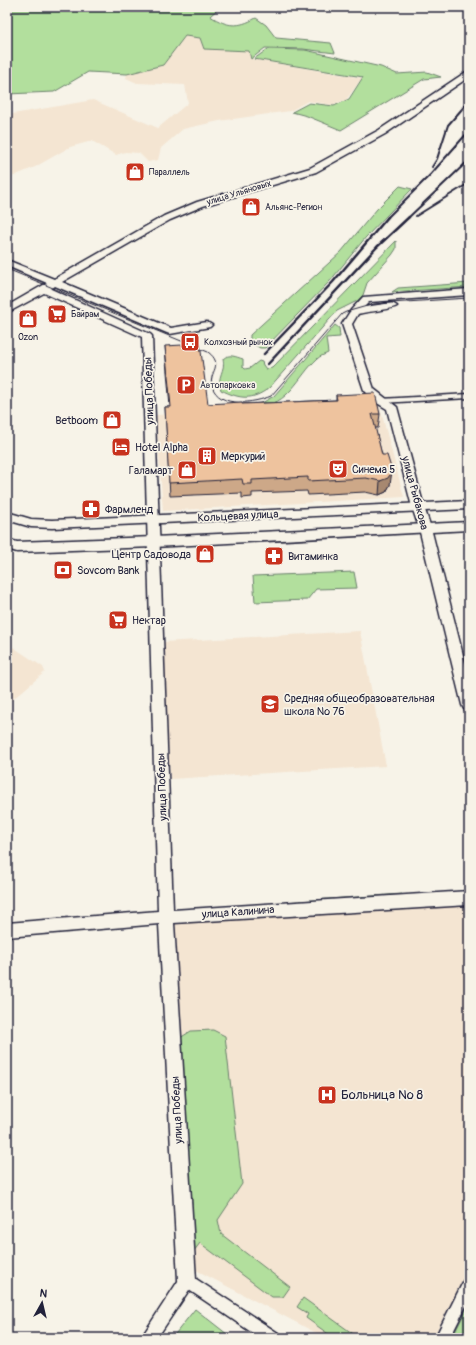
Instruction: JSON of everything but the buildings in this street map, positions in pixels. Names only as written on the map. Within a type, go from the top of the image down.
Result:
[{"type":"main road","name":"Кольцевая улица","points":[[7,516],[31,523],[52,524],[469,505]]},
{"type":"main road","name":"Кольцевая улица","points":[[7,544],[17,547],[154,542],[469,526]]},
{"type":"street","name":"улица Ульяновых","points":[[7,310],[167,218],[200,204],[313,170],[382,132],[469,74]]},
{"type":"street","points":[[7,263],[170,332],[207,324]]},
{"type":"street","name":"улица Победы","points":[[44,289],[147,336],[166,917],[187,1280]]},
{"type":"street","name":"улица Рыбакова","points":[[469,292],[366,299],[354,312],[347,324],[369,390],[381,401],[392,407],[418,507],[425,528],[469,705]]},
{"type":"street","points":[[354,312],[375,307],[469,301]]},
{"type":"street","points":[[381,401],[469,396]]},
{"type":"street","name":"улица Калинина","points":[[7,930],[166,917],[469,898]]},
{"type":"street","points":[[148,1338],[187,1280],[273,1338]]},
{"type":"street","points":[[442,1338],[469,1285]]},
{"type":"shaded area","points":[[185,36],[200,38],[204,49],[249,51],[252,59],[362,78],[346,100],[331,105],[308,101],[290,111],[219,121],[183,129],[161,148],[158,160],[148,162],[139,153],[125,152],[116,155],[92,141],[70,147],[35,167],[7,179],[7,115],[93,100],[158,128],[188,103],[185,85],[137,83],[126,78],[127,74],[163,65]]},
{"type":"shaded area","points":[[379,404],[404,497],[163,511],[156,415]]},
{"type":"shaded area","name":"Средняя общеобразовательная школа № 76","points":[[360,631],[386,766],[170,779],[163,642]]},
{"type":"shaded area","points":[[7,643],[43,667],[45,672],[7,704]]},
{"type":"shaded area","name":"Больница № 8","points":[[469,905],[469,1267],[433,1338],[326,1338],[196,1270],[175,922]]},
{"type":"green space","points":[[7,7],[220,7],[210,16],[222,22],[233,25],[238,25],[256,18],[266,25],[276,38],[331,43],[335,53],[303,49],[265,48],[251,59],[249,51],[204,49],[200,38],[185,36],[163,65],[127,74],[88,72],[54,92],[7,94]]},
{"type":"green space","points":[[268,49],[305,50],[381,67],[397,74],[427,72],[441,77],[424,79],[341,130],[307,116],[292,112],[309,103],[334,106],[349,99],[363,77],[254,59]]},
{"type":"green space","points":[[400,186],[412,189],[366,237],[330,281],[265,348],[260,348],[250,342],[250,335],[341,252],[377,209]]},
{"type":"green space","points":[[396,241],[396,249],[367,283],[363,295],[357,301],[337,311],[269,388],[251,397],[240,397],[221,390],[220,377],[224,363],[223,359],[225,357],[230,356],[243,359],[243,367],[245,369],[250,368],[259,361],[262,362],[266,369],[272,368]]},
{"type":"green space","points":[[469,283],[469,287],[392,292],[398,288]]},
{"type":"green space","points":[[335,325],[339,328],[340,337],[326,338],[328,353],[321,356],[311,365],[285,396],[269,404],[260,404],[274,396]]},
{"type":"green space","points":[[354,572],[357,588],[316,589],[307,600],[255,602],[253,576]]},
{"type":"green space","points":[[402,894],[403,899],[285,907],[284,902]]},
{"type":"green space","points":[[213,1030],[225,1036],[242,1184],[218,1220],[221,1234],[290,1287],[283,1297],[272,1297],[200,1243],[191,1255],[180,1038],[191,1031]]},
{"type":"green space","points":[[303,1298],[359,1338],[334,1338],[306,1318],[308,1314],[297,1307]]},
{"type":"green space","points":[[469,1304],[469,1338],[452,1338]]},
{"type":"green space","points":[[195,1309],[232,1338],[172,1338]]},
{"type":"tram line","points":[[7,269],[208,352],[213,357],[216,365],[211,381],[216,393],[222,398],[238,402],[256,401],[271,396],[342,314],[346,312],[374,304],[469,298]]},
{"type":"railway","points":[[432,167],[437,159],[448,125],[469,101]]},
{"type":"railway","points":[[388,217],[431,174],[469,131]]},
{"type":"railway","points":[[408,218],[469,160]]},
{"type":"railway","points":[[416,216],[469,183]]},
{"type":"railway","points":[[264,354],[333,282],[388,217]]},
{"type":"railway","points":[[268,364],[377,247],[409,217]]},
{"type":"place","name":"Параллель","points":[[135,172]]},
{"type":"place","name":"Альянс-Регион","points":[[251,207]]},
{"type":"place","name":"Байрам","points":[[57,314]]},
{"type":"place","name":"Ozon","points":[[28,319]]},
{"type":"place","name":"Колхозный рынок","points":[[190,342]]},
{"type":"place","name":"Автопарковка","points":[[186,385]]},
{"type":"place","name":"Betboom","points":[[112,420]]},
{"type":"place","name":"Hotel Alpha","points":[[121,447]]},
{"type":"place","name":"Меркурий","points":[[207,456]]},
{"type":"place","name":"Синема 5","points":[[338,469]]},
{"type":"place","name":"Галамарт","points":[[187,470]]},
{"type":"place","name":"Фармленд","points":[[91,509]]},
{"type":"place","name":"Центр Садовода","points":[[205,554]]},
{"type":"place","name":"Витаминка","points":[[274,556]]},
{"type":"place","name":"Sovcom Bank","points":[[63,570]]},
{"type":"place","name":"Нектар","points":[[118,620]]},
{"type":"place","name":"Средняя общеобразовательная школа № 76","points":[[270,704]]},
{"type":"place","name":"Больница № 8","points":[[327,1095]]}]
